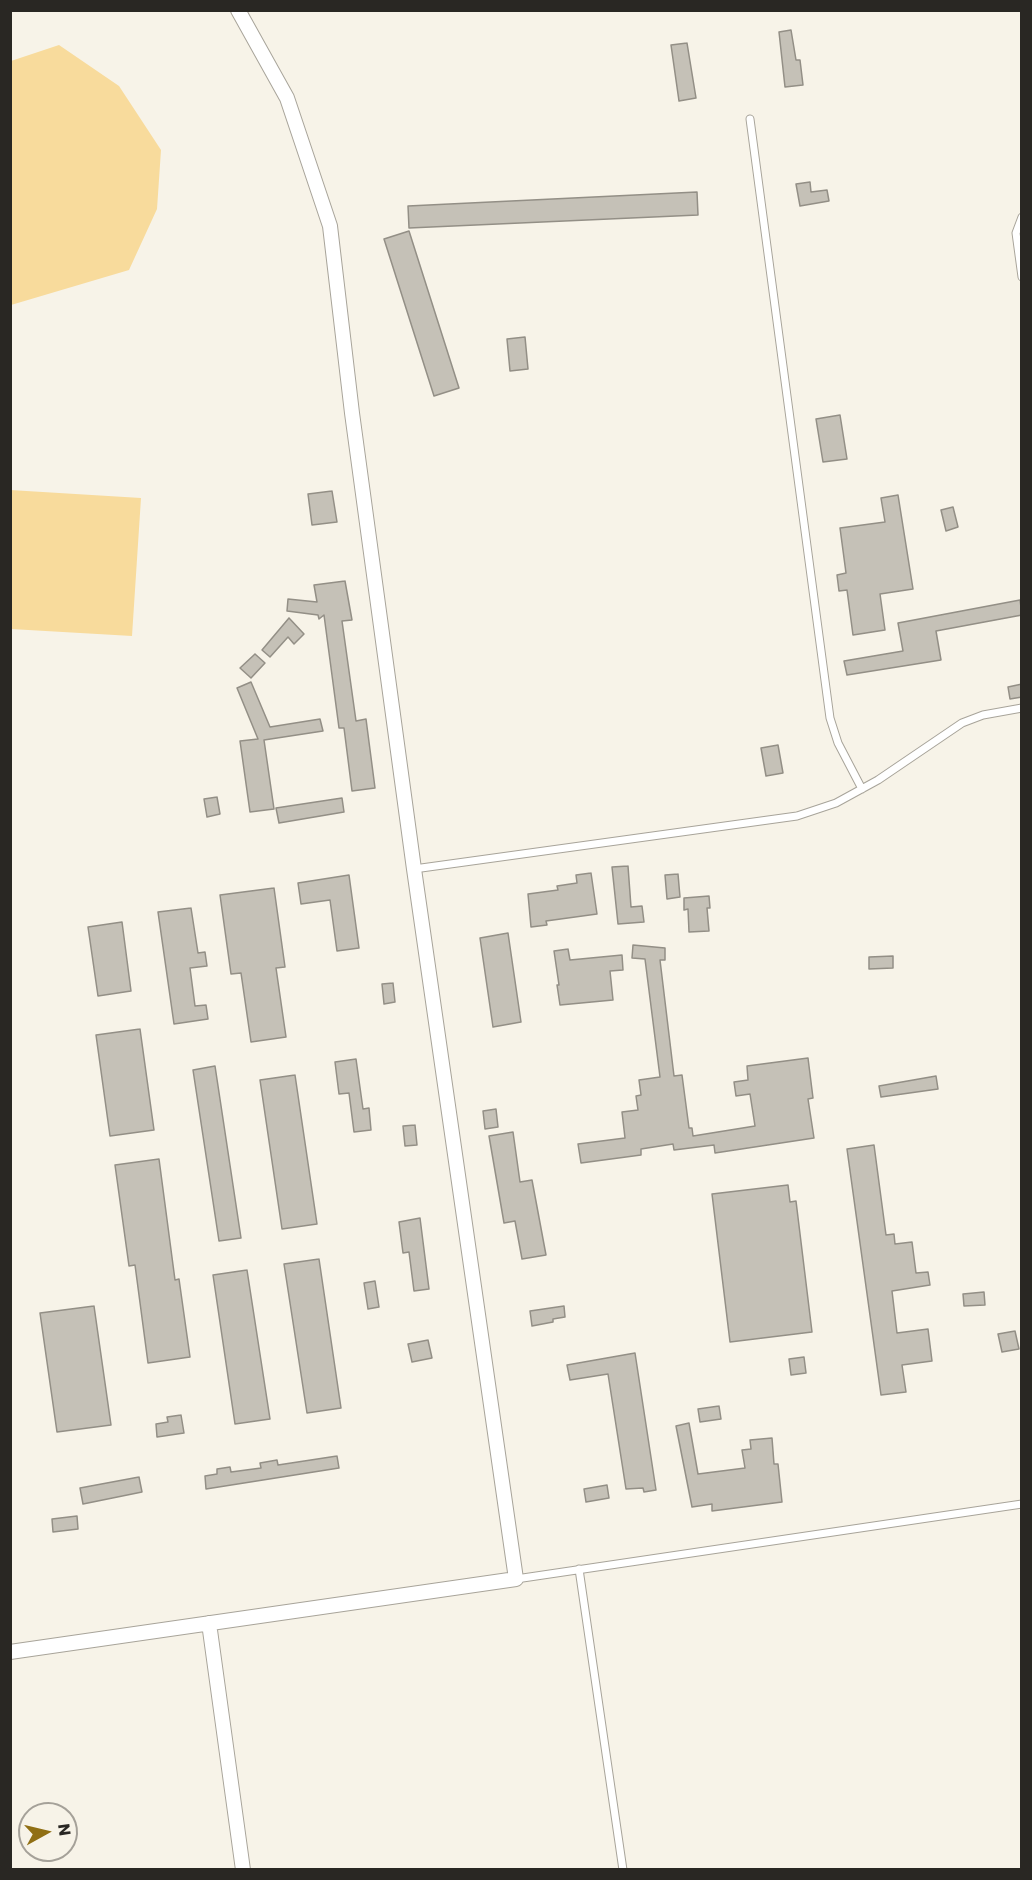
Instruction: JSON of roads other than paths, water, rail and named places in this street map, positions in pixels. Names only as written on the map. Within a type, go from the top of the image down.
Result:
[{"type":"street","points":[[10,1652],[516,1579],[414,869],[354,425],[330,225],[287,98],[238,10]]},
{"type":"street","points":[[209,1623],[243,1869]]},
{"type":"lane","points":[[750,119],[830,718],[838,743],[862,789]]},
{"type":"lane","points":[[1022,217],[1016,233],[1022,277]]},
{"type":"lane","points":[[414,869],[797,816],[836,803],[878,780],[962,723],[983,715],[1022,708]]},
{"type":"lane","points":[[516,1579],[1022,1504]]},
{"type":"lane","points":[[579,1569],[623,1869]]}]
